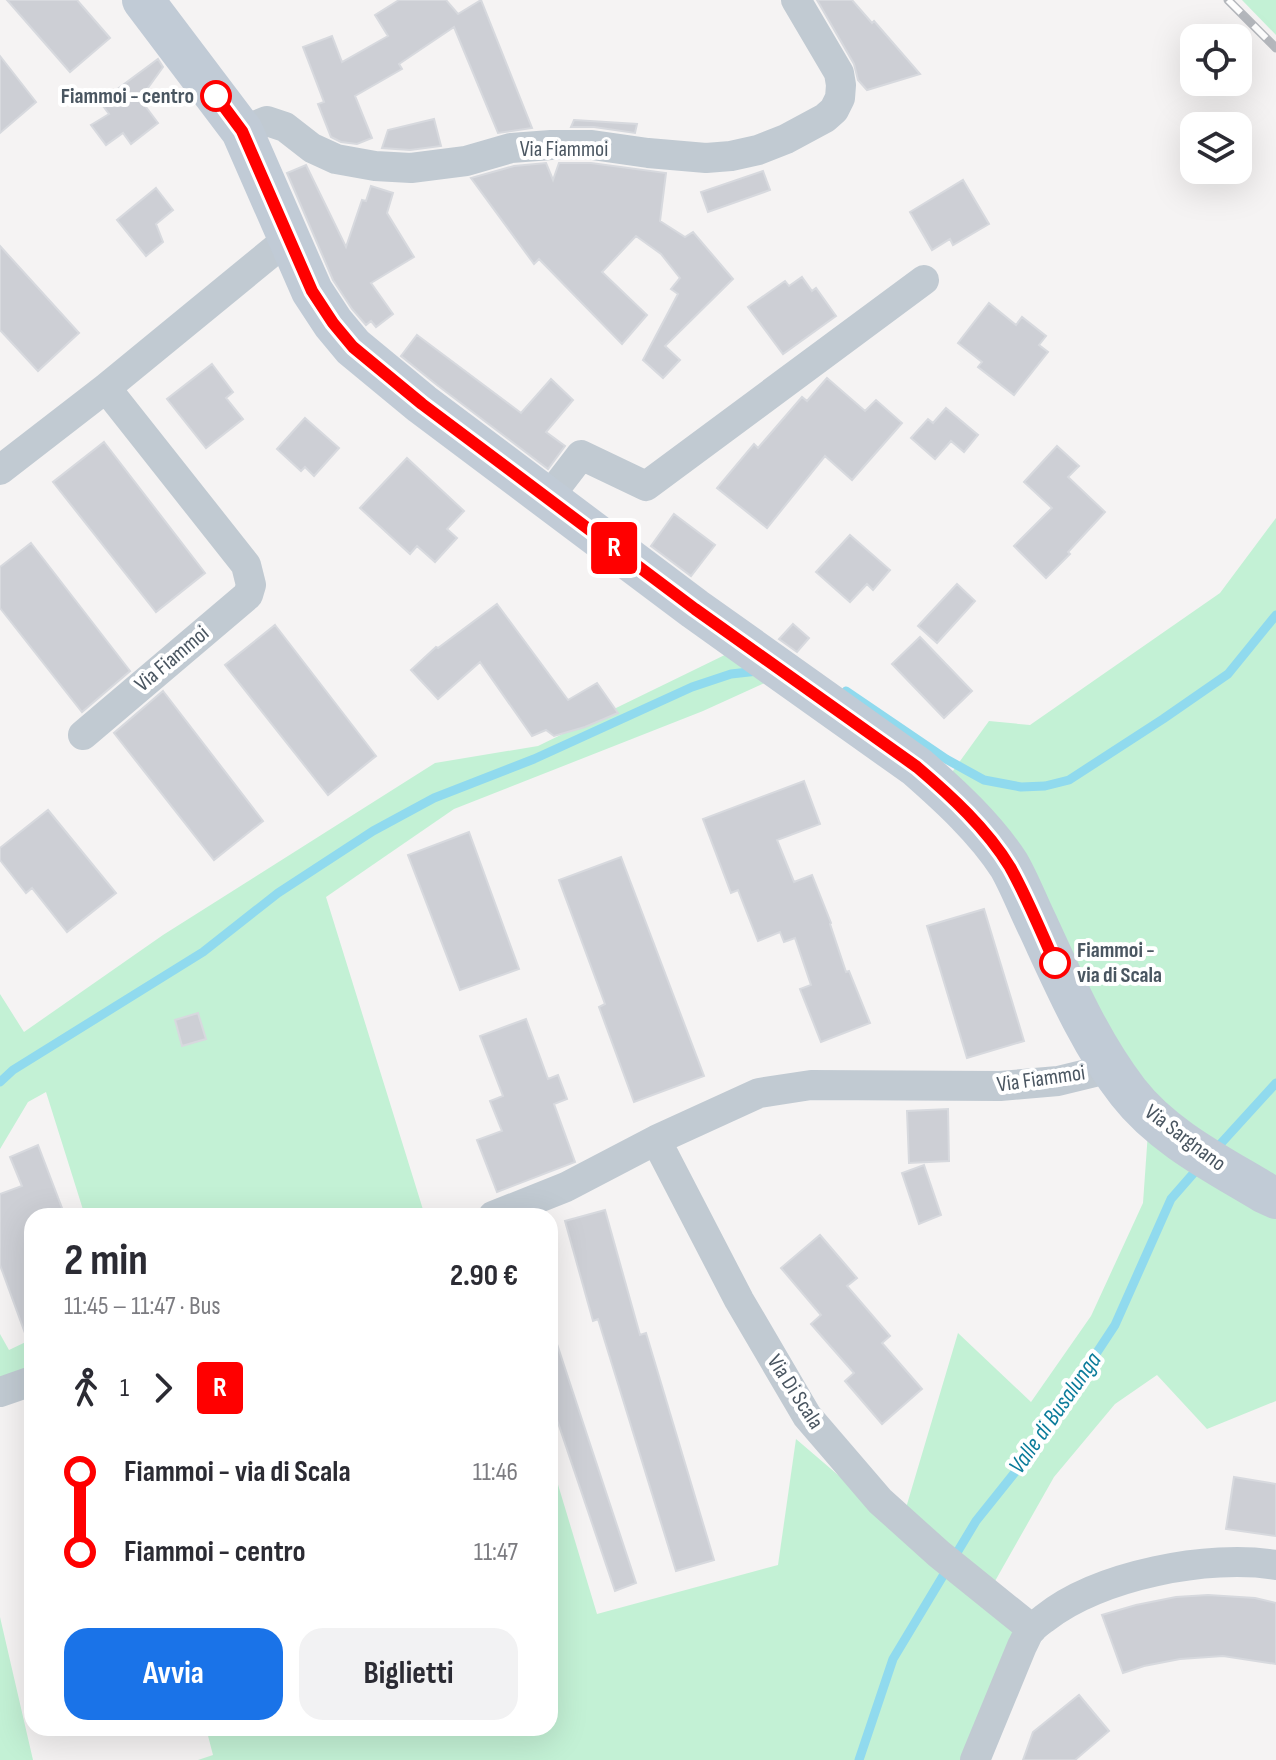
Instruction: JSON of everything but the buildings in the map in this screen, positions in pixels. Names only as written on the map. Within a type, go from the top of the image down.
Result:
[{"type":"street","points":[[143,0],[242,131]]},
{"type":"street","name":"Via Fiammoi","points":[[513,1208],[566,1187],[656,1140],[759,1093],[811,1085],[1029,1084],[1095,1072],[1107,1062],[1062,977],[1010,867],[991,841],[942,789],[917,767],[695,609],[422,404],[353,347],[312,291],[242,131],[267,121],[285,127],[312,148],[336,159],[411,168],[466,161],[511,148],[551,145],[592,145],[706,158],[758,150],[825,118],[840,98],[839,73],[796,0]]},
{"type":"street","points":[[0,470],[106,388],[289,238]]},
{"type":"street","points":[[548,498],[581,455],[646,486],[924,280]]},
{"type":"street","name":"Via Fiammoi","points":[[83,735],[248,595],[251,585],[246,565],[106,388]]},
{"type":"street","name":"Via Sargnano","points":[[1107,1062],[1147,1112],[1208,1158],[1276,1198]]},
{"type":"street","name":"Via Di Scala","points":[[656,1140],[739,1300],[807,1416],[880,1501],[939,1554],[1032,1629]]},
{"type":"street","points":[[0,1392],[24,1384]]},
{"type":"street","points":[[975,1760],[1022,1646],[1032,1629],[1059,1607],[1100,1588],[1148,1573],[1237,1562],[1276,1565]]},
{"type":"green space","points":[[1242,0],[1276,0],[1276,35]]},
{"type":"green space","points":[[1276,518],[1276,1401],[1207,1429],[1157,1375],[1115,1404],[1054,1477],[986,1597],[1020,1629],[967,1760],[198,1760],[213,1755],[208,1736],[558,1736],[558,1485],[597,1614],[778,1565],[796,1439],[900,1528],[958,1333],[1031,1402],[1091,1316],[1143,1203],[1148,1132],[950,775],[989,721],[1030,725],[1220,593]]},
{"type":"green space","points":[[735,650],[780,676],[703,711],[454,809],[326,897],[423,1208],[82,1208],[46,1092],[28,1102],[0,1149],[0,994],[24,1032],[163,935],[435,763],[538,746]]},
{"type":"green space","points":[[0,1334],[9,1350],[24,1343],[24,1389],[0,1404]]},
{"type":"green space","points":[[0,1617],[24,1721],[24,1736],[27,1736],[33,1760],[0,1760]]},
{"type":"waterway","points":[[846,691],[946,759],[984,780],[1021,787],[1045,786],[1069,780],[1228,674],[1276,615]]},
{"type":"waterway","points":[[0,1082],[13,1070],[203,952],[278,893],[373,831],[434,798],[534,759],[692,687],[731,674],[758,671]]},
{"type":"waterway","name":"Valle di Busalunga","points":[[1214,1151],[1276,1083]]},
{"type":"waterway","name":"Valle di Busalunga","points":[[859,1760],[893,1659],[976,1521],[1032,1451],[1115,1325],[1171,1199],[1199,1167]]},
{"type":"railway","points":[[1228,0],[1276,48]]},
{"type":"bus line","name":"R","points":[[216,96],[242,131],[312,291],[353,347],[422,404],[695,609],[930,778],[991,841],[1010,867],[1055,963]]},
{"type":"place","name":"Fiammoi - centro","points":[[216,96]]},
{"type":"place","name":"Fiammoi - via di Scala","points":[[1055,963]]}]
